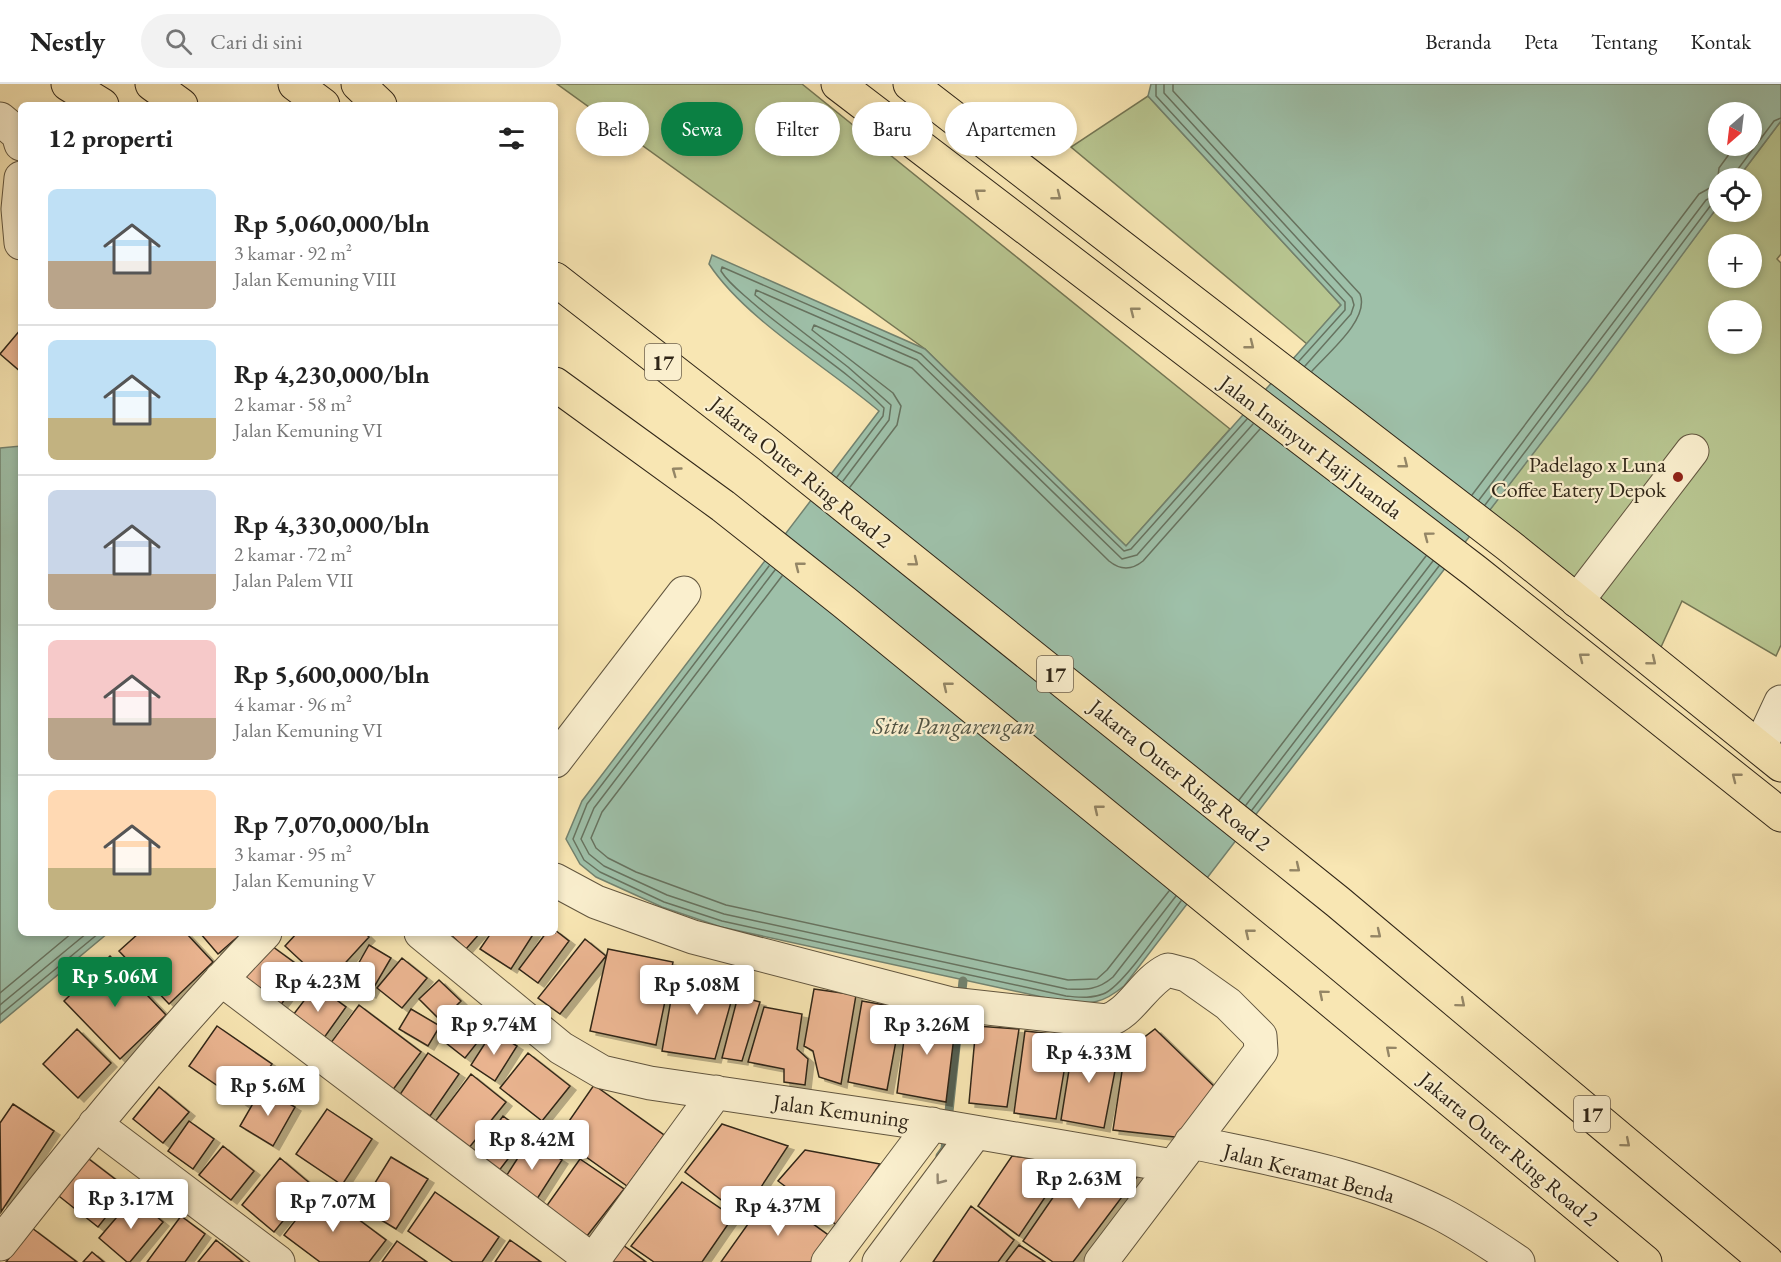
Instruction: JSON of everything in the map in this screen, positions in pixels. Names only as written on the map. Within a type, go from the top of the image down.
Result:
[{"type":"highway","points":[[68,84],[97,102]]},
{"type":"highway","points":[[152,84],[177,102]]},
{"type":"highway","points":[[295,84],[319,102]]},
{"type":"highway","points":[[358,84],[377,102]]},
{"type":"highway","name":"Jalan Insinyur Haji Juanda","points":[[838,84],[1475,572],[1781,815]]},
{"type":"highway","name":"Jalan Insinyur Haji Juanda","points":[[910,84],[1508,545],[1771,756]]},
{"type":"highway","points":[[558,273],[601,314]]},
{"type":"highway","name":"Jakarta Outer Ring Road 2","points":[[558,281],[771,447],[1338,902],[1767,1262]]},
{"type":"highway","name":"Jakarta Outer Ring Road 2","points":[[558,386],[723,506],[1294,970],[1645,1262]]},
{"type":"street","points":[[0,118],[18,134]]},
{"type":"street","points":[[0,186],[18,184]]},
{"type":"street","points":[[1577,601],[1692,451]]},
{"type":"street","points":[[558,752],[684,593]]},
{"type":"street","points":[[1771,756],[1781,702]]},
{"type":"street","points":[[558,882],[596,902],[693,937],[966,1006],[1101,1021],[1116,1017],[1152,979],[1168,970],[1196,980],[1227,1004],[1260,1036],[1262,1044],[1259,1056],[1101,1262]]},
{"type":"street","points":[[0,1244],[95,1124],[221,979],[263,936]]},
{"type":"street","name":"Jalan Kemuning","points":[[425,936],[561,1048],[585,1064],[622,1078],[952,1129],[1182,1154]]},
{"type":"street","points":[[221,979],[592,1261],[716,1092]]},
{"type":"street","points":[[95,1124],[278,1262]]},
{"type":"street","points":[[828,1262],[952,1129]]},
{"type":"street","points":[[879,1262],[952,1129]]},
{"type":"street","name":"Jalan Keramat Benda","points":[[1182,1154],[1301,1167],[1395,1194],[1439,1213],[1518,1262]]},
{"type":"shaded area","points":[[557,84],[802,84],[824,102],[755,102],[755,156],[840,156],[840,115],[852,124],[852,156],[891,156],[1230,429],[1126,546],[925,349],[649,150],[649,102],[582,102]]},
{"type":"shaded area","points":[[1148,96],[1341,305],[1307,344],[1077,152],[1077,143]]},
{"type":"shaded area","points":[[1781,121],[1781,254],[1777,259],[1781,263],[1781,645],[1776,656],[1682,601],[1656,658],[1488,512],[1708,220],[1708,222],[1762,222],[1762,168],[1746,168],[1755,156],[1762,156],[1762,146]]},
{"type":"water","name":"Situ Pangarengan","points":[[1151,84],[1781,84],[1781,121],[1762,146],[1762,102],[1708,102],[1708,156],[1755,156],[1746,168],[1708,168],[1708,220],[1589,381],[1124,986],[1116,992],[1096,1002],[1065,1002],[721,927],[662,907],[596,877],[580,864],[566,839],[582,801],[879,411],[788,342],[743,304],[709,264],[712,255],[925,349],[1126,546],[1341,305],[1148,96]]},
{"type":"water","points":[[18,446],[18,936],[104,936],[0,1023],[0,448]]},
{"type":"building","points":[[18,333],[18,369],[0,354]]},
{"type":"building","points":[[558,932],[569,941],[538,983],[519,969],[544,936],[558,936]]},
{"type":"building","points":[[136,936],[189,936],[213,962],[169,1004],[119,951]]},
{"type":"building","points":[[203,936],[239,936],[218,954]]},
{"type":"building","points":[[294,936],[369,937],[326,984],[285,946]]},
{"type":"building","points":[[452,936],[477,936],[466,949]]},
{"type":"building","points":[[489,936],[532,936],[511,969],[480,949]]},
{"type":"building","points":[[585,939],[606,956],[560,1014],[538,998]]},
{"type":"building","points":[[269,944],[306,971],[274,1014],[237,986]]},
{"type":"building","points":[[369,945],[391,958],[370,994],[348,982]]},
{"type":"building","points":[[608,949],[673,962],[656,1045],[590,1031]]},
{"type":"building","points":[[110,956],[166,1015],[120,1059],[64,1001]]},
{"type":"building","points":[[402,958],[427,978],[402,1008],[377,988]]},
{"type":"building","points":[[676,971],[735,988],[715,1059],[662,1051]]},
{"type":"building","points":[[439,980],[461,1001],[441,1021],[419,999]]},
{"type":"building","points":[[316,985],[346,1007],[321,1042],[290,1019]]},
{"type":"building","points":[[814,989],[856,995],[841,1084],[819,1077],[813,1051],[804,1046]]},
{"type":"building","points":[[738,996],[760,1002],[742,1061],[722,1058]]},
{"type":"building","points":[[862,1001],[902,1008],[887,1090],[848,1082]]},
{"type":"building","points":[[359,1005],[421,1052],[392,1091],[330,1044]]},
{"type":"building","points":[[764,1007],[802,1014],[797,1049],[808,1059],[805,1085],[784,1082],[784,1069],[748,1062]]},
{"type":"building","points":[[411,1009],[440,1026],[428,1046],[399,1029]]},
{"type":"building","points":[[908,1009],[956,1020],[946,1102],[897,1093]]},
{"type":"building","points":[[463,1010],[488,1029],[465,1058],[441,1039]]},
{"type":"building","points":[[217,1026],[272,1064],[244,1104],[189,1066]]},
{"type":"building","points":[[976,1026],[1019,1029],[1007,1107],[969,1103]]},
{"type":"building","points":[[77,1029],[111,1063],[78,1098],[43,1064]]},
{"type":"building","points":[[1155,1029],[1221,1093],[1175,1137],[1113,1130],[1125,1052]]},
{"type":"building","points":[[493,1031],[517,1046],[495,1081],[471,1065]]},
{"type":"building","points":[[1025,1031],[1070,1036],[1056,1119],[1014,1113]]},
{"type":"building","points":[[1074,1039],[1119,1050],[1104,1128],[1061,1120]]},
{"type":"building","points":[[428,1053],[459,1074],[430,1116],[399,1096]]},
{"type":"building","points":[[528,1053],[570,1086],[542,1121],[500,1088]]},
{"type":"building","points":[[471,1074],[506,1102],[468,1149],[434,1123]]},
{"type":"building","points":[[594,1085],[664,1135],[627,1186],[558,1137]]},
{"type":"building","points":[[159,1087],[189,1112],[163,1143],[133,1119]]},
{"type":"building","points":[[262,1088],[295,1107],[273,1146],[240,1126]]},
{"type":"building","points":[[13,1104],[54,1131],[1,1212],[0,1123]]},
{"type":"building","points":[[327,1109],[372,1139],[342,1185],[296,1154]]},
{"type":"building","points":[[503,1116],[527,1134],[498,1172],[475,1155]]},
{"type":"building","points":[[189,1121],[214,1139],[193,1169],[168,1151]]},
{"type":"building","points":[[722,1124],[788,1146],[742,1216],[685,1172]]},
{"type":"building","points":[[530,1139],[562,1160],[535,1202],[503,1181]]},
{"type":"building","points":[[223,1146],[254,1171],[231,1200],[199,1175]]},
{"type":"building","points":[[805,1150],[880,1164],[838,1226],[778,1181]]},
{"type":"building","points":[[85,1156],[128,1189],[98,1227],[55,1193]]},
{"type":"building","points":[[1012,1156],[1068,1163],[1019,1236],[978,1206]]},
{"type":"building","points":[[391,1157],[428,1179],[396,1229],[360,1207]]},
{"type":"building","points":[[280,1158],[312,1185],[274,1232],[242,1205]]},
{"type":"building","points":[[580,1159],[624,1189],[583,1241],[543,1211]]},
{"type":"building","points":[[1076,1164],[1143,1169],[1073,1262],[1053,1262],[1023,1241]]},
{"type":"building","points":[[682,1182],[733,1217],[702,1262],[654,1262],[631,1246]]},
{"type":"building","points":[[319,1190],[386,1240],[369,1262],[320,1262],[284,1235]]},
{"type":"building","points":[[435,1192],[499,1237],[482,1262],[453,1262],[408,1231]]},
{"type":"building","points":[[770,1193],[831,1237],[813,1262],[721,1262]]},
{"type":"building","points":[[134,1197],[163,1222],[130,1262],[127,1262],[99,1238]]},
{"type":"building","points":[[971,1206],[1014,1240],[998,1262],[933,1262]]},
{"type":"building","points":[[181,1216],[205,1234],[185,1262],[147,1262]]},
{"type":"building","points":[[32,1228],[77,1262],[6,1262]]},
{"type":"building","points":[[216,1240],[243,1262],[198,1262]]},
{"type":"building","points":[[510,1240],[541,1262],[495,1262]]},
{"type":"building","points":[[397,1241],[427,1262],[382,1262]]},
{"type":"building","points":[[623,1245],[646,1262],[610,1262]]},
{"type":"building","points":[[1019,1245],[1045,1262],[1006,1262]]},
{"type":"building","points":[[92,1252],[104,1262],[83,1262]]},
{"type":"waterway","points":[[940,1156],[945,1149],[963,981]]},
{"type":"place","name":"Padelago x Luna Coffee Eatery Depok","points":[[1678,477]]}]
